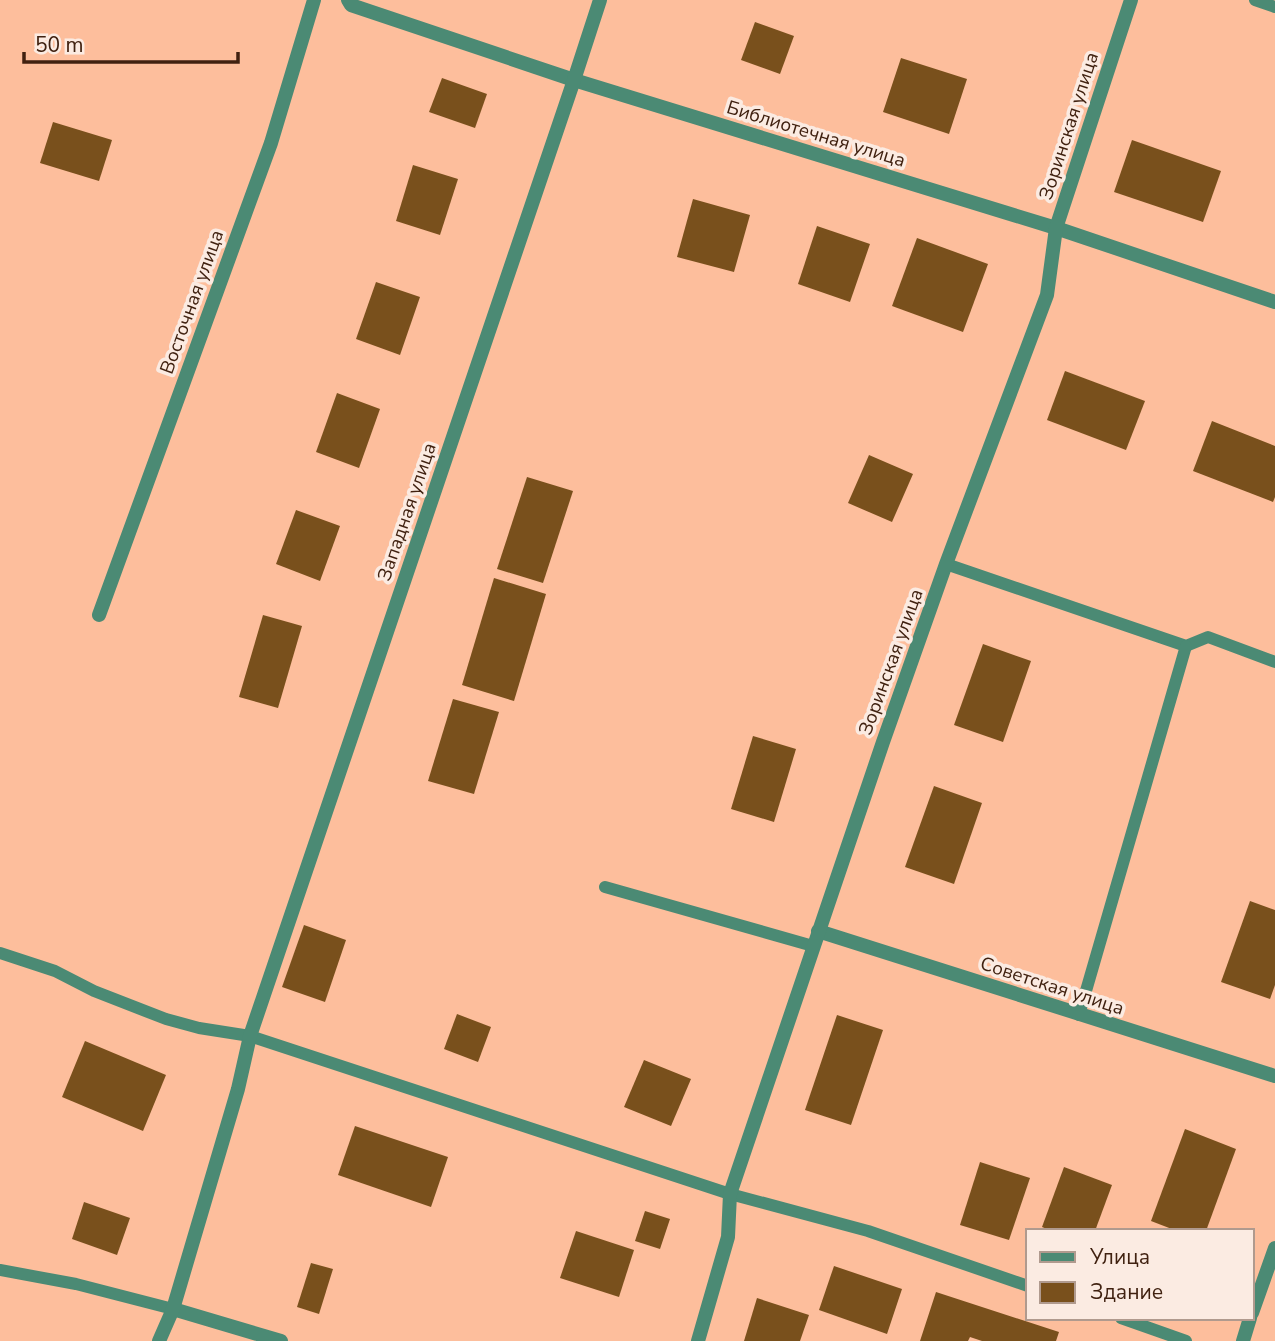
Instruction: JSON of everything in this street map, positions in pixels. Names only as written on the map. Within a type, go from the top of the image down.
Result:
[{"type":"street","name":"Восточная улица","points":[[99,615],[271,143],[314,0]]},
{"type":"street","name":"Библиотечная улица","points":[[348,0],[351,5],[575,80],[1056,228],[1275,302]]},
{"type":"street","name":"Западная улица","points":[[159,1341],[173,1309],[238,1089],[250,1036],[600,0]]},
{"type":"street","name":"Зоринская улица","points":[[698,1341],[728,1237],[730,1194],[946,564],[1046,295],[1056,228],[1131,0]]},
{"type":"street","name":"Советская улица","points":[[818,931],[1275,1076]]},
{"type":"street","points":[[1254,1307],[1275,1248]]},
{"type":"street","points":[[173,1309],[281,1341]]},
{"type":"street","points":[[1242,1341],[1249,1320]]},
{"type":"lane","points":[[1255,0],[1275,7]]},
{"type":"lane","points":[[946,564],[1186,646],[1208,637],[1275,662]]},
{"type":"lane","points":[[1079,1015],[1186,646]]},
{"type":"lane","points":[[606,887],[813,946]]},
{"type":"lane","points":[[0,953],[55,971],[94,991],[166,1019],[199,1028],[250,1036],[730,1194],[867,1231],[1026,1285]]},
{"type":"lane","points":[[0,1270],[76,1284],[173,1309]]},
{"type":"lane","points":[[1127,1320],[1186,1341]]},
{"type":"building","points":[[755,22],[794,36],[780,74],[741,60]]},
{"type":"building","points":[[901,58],[967,79],[949,134],[883,112]]},
{"type":"building","points":[[442,78],[487,94],[475,128],[429,112]]},
{"type":"building","points":[[53,122],[112,140],[99,181],[40,163]]},
{"type":"building","points":[[1132,140],[1221,171],[1203,222],[1114,192]]},
{"type":"building","points":[[413,165],[458,179],[440,235],[396,221]]},
{"type":"building","points":[[693,199],[750,215],[734,272],[677,257]]},
{"type":"building","points":[[817,226],[870,244],[850,302],[798,284]]},
{"type":"building","points":[[917,238],[988,264],[963,332],[892,306]]},
{"type":"building","points":[[376,282],[420,297],[400,355],[356,339]]},
{"type":"building","points":[[1065,371],[1145,401],[1126,450],[1047,420]]},
{"type":"building","points":[[337,393],[380,409],[359,468],[316,452]]},
{"type":"building","points":[[1212,421],[1275,446],[1273,502],[1193,471]]},
{"type":"building","points":[[869,455],[913,474],[892,522],[848,503]]},
{"type":"building","points":[[527,477],[573,491],[543,583],[497,569]]},
{"type":"building","points":[[296,510],[340,526],[320,581],[276,564]]},
{"type":"building","points":[[494,578],[546,594],[514,701],[462,685]]},
{"type":"building","points":[[263,615],[302,626],[278,708],[239,697]]},
{"type":"building","points":[[983,644],[1031,661],[1003,742],[954,725]]},
{"type":"building","points":[[453,699],[499,712],[474,794],[428,781]]},
{"type":"building","points":[[753,736],[796,749],[774,822],[731,809]]},
{"type":"building","points":[[934,786],[982,803],[954,884],[905,867]]},
{"type":"building","points":[[1250,901],[1275,910],[1275,985],[1270,999],[1221,982]]},
{"type":"building","points":[[304,925],[346,940],[325,1002],[282,987]]},
{"type":"building","points":[[457,1014],[491,1027],[478,1062],[444,1049]]},
{"type":"building","points":[[837,1015],[883,1030],[851,1125],[805,1110]]},
{"type":"building","points":[[85,1041],[166,1075],[143,1131],[62,1097]]},
{"type":"building","points":[[644,1060],[691,1079],[671,1126],[624,1107]]},
{"type":"building","points":[[355,1126],[448,1157],[431,1207],[338,1175]]},
{"type":"building","points":[[1185,1129],[1236,1149],[1207,1229],[1172,1229],[1151,1221]]},
{"type":"building","points":[[980,1162],[1030,1178],[1009,1240],[960,1225]]},
{"type":"building","points":[[1064,1167],[1112,1185],[1096,1229],[1042,1227]]},
{"type":"building","points":[[84,1202],[130,1218],[117,1255],[72,1239]]},
{"type":"building","points":[[645,1211],[670,1219],[660,1249],[635,1241]]},
{"type":"building","points":[[576,1231],[634,1250],[619,1297],[560,1278]]},
{"type":"building","points":[[311,1263],[333,1269],[319,1314],[297,1307]]},
{"type":"building","points":[[834,1266],[902,1289],[887,1334],[819,1310]]},
{"type":"building","points":[[936,1292],[1059,1332],[1056,1341],[982,1341],[970,1337],[968,1341],[920,1341]]},
{"type":"building","points":[[757,1298],[809,1315],[800,1341],[744,1341]]}]
